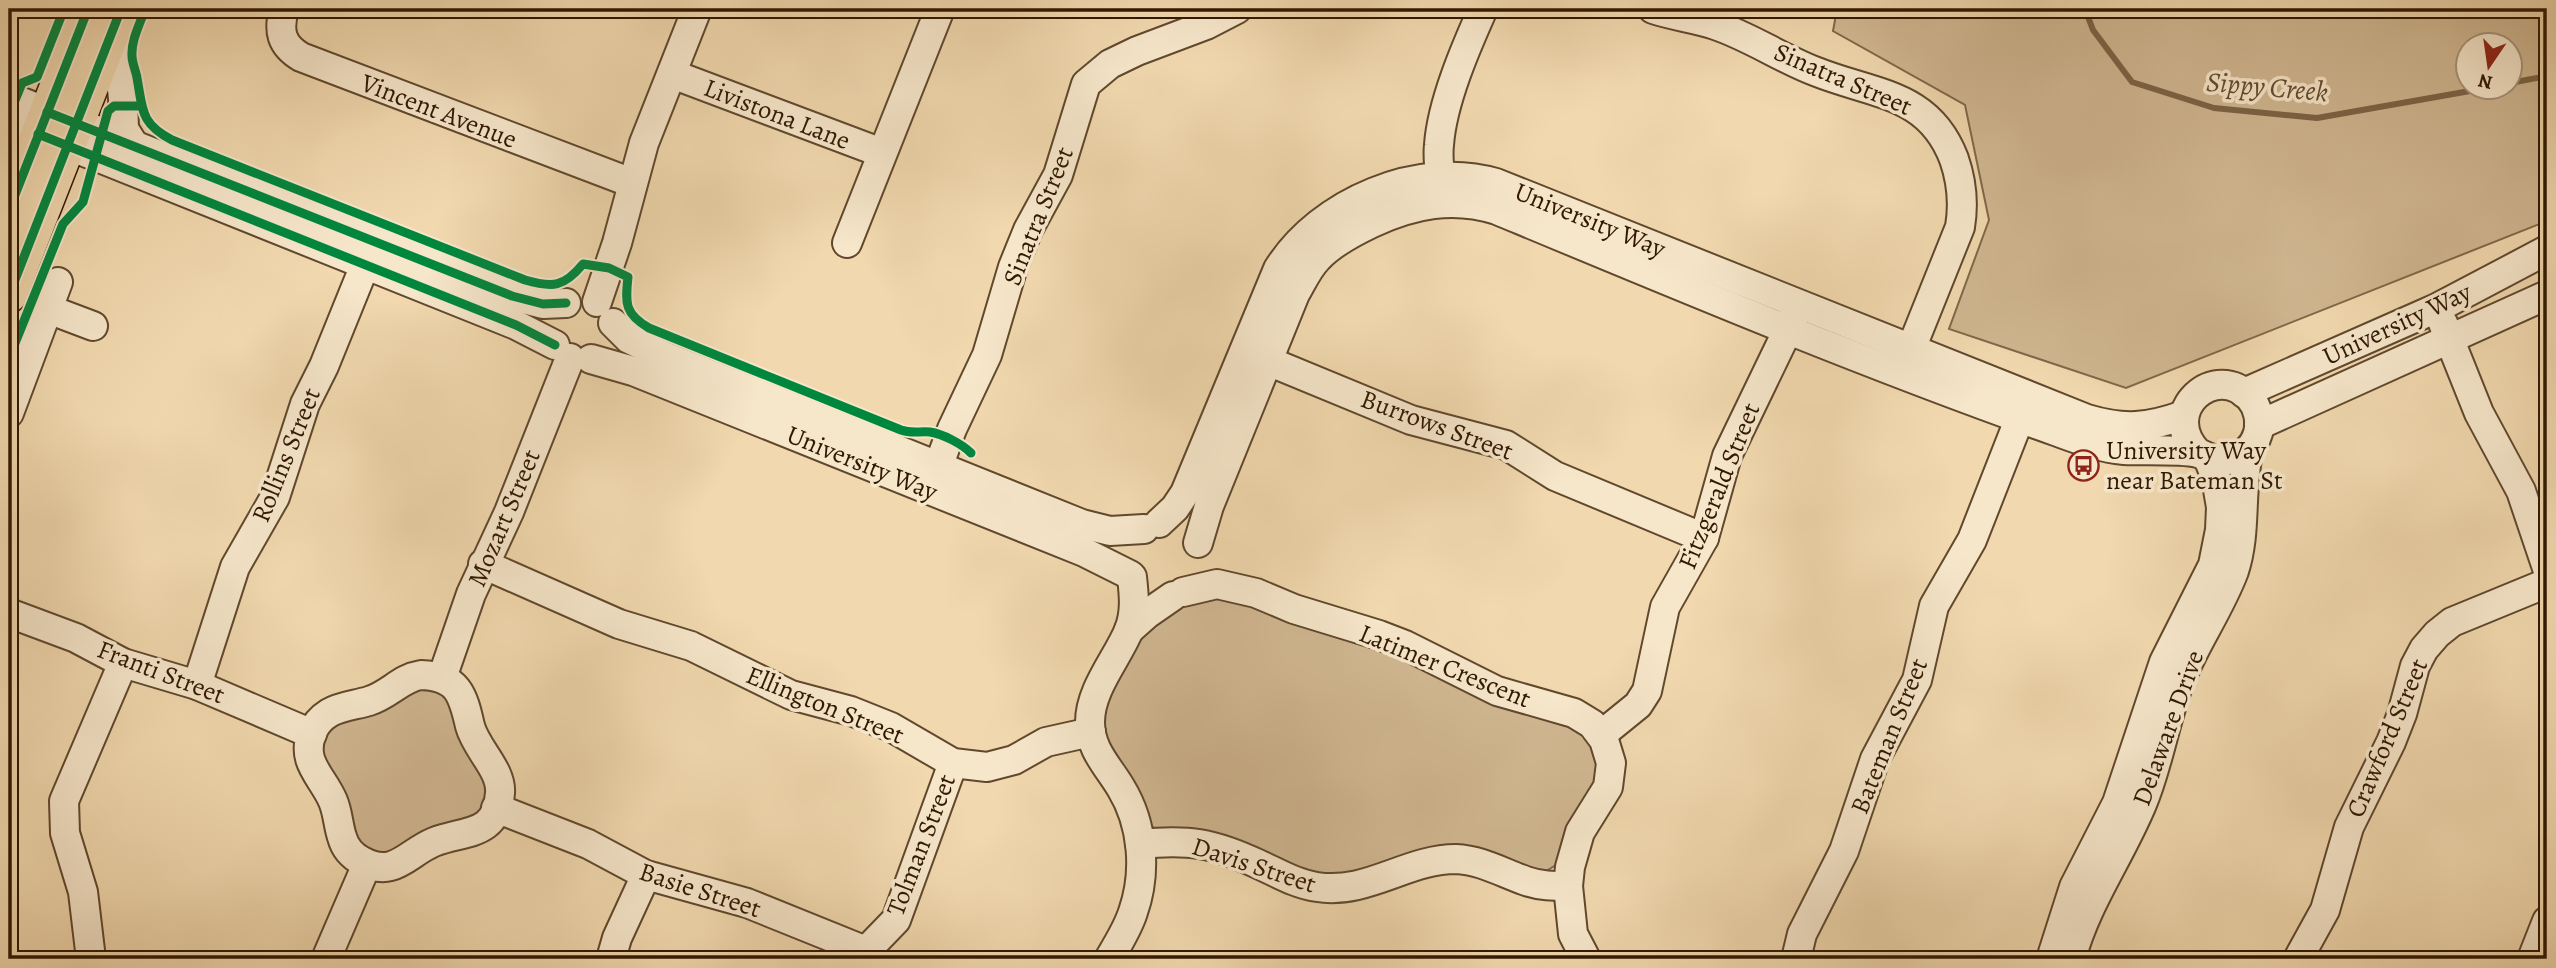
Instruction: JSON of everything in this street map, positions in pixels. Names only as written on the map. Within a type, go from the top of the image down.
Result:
[{"type":"main road","points":[[9,210],[47,127],[109,11]]},
{"type":"main road","points":[[9,295],[47,127]]},
{"type":"street","name":"Vincent Avenue","points":[[284,9],[280,31],[284,44],[301,57],[632,183]]},
{"type":"street","points":[[605,313],[581,298],[566,303],[557,311],[551,334],[572,354],[601,354],[609,346],[613,335],[605,313],[617,243],[632,183],[643,143],[697,9]]},
{"type":"street","points":[[847,243],[940,9]]},
{"type":"street","name":"Sinatra Street","points":[[935,478],[952,429],[987,355],[1013,267],[1028,230],[1058,175],[1086,84],[1110,64],[1206,25],[1237,9]]},
{"type":"street","points":[[1441,189],[1438,146],[1443,119],[1466,47],[1483,9]]},
{"type":"street","name":"Sinatra Street","points":[[1653,9],[1713,24],[1752,39],[1814,71],[1914,107],[1935,123],[1946,140],[1959,173],[1964,205],[1960,227],[1907,361]]},
{"type":"street","points":[[109,11],[117,48],[124,125],[134,145]]},
{"type":"street","name":"Livistona Lane","points":[[672,74],[882,153]]},
{"type":"street","points":[[9,97],[47,127]]},
{"type":"street","name":"University Way","points":[[47,127],[134,145],[370,253],[572,354],[633,371],[935,478],[1090,526],[1115,531],[1151,526],[1175,508],[1256,356]]},
{"type":"street","name":"University Way","points":[[47,127],[370,253],[526,300],[550,305],[566,303]]},
{"type":"street","name":"University Way","points":[[1441,189],[1478,177],[1496,183],[1800,304],[1907,361],[2024,407],[2096,445],[2203,456]]},
{"type":"street","name":"University Way","points":[[1199,545],[1256,356],[1278,270],[1311,230],[1349,204],[1417,179],[1470,204],[1497,210],[1789,330],[1907,361]]},
{"type":"street","name":"University Way","points":[[2244,393],[2437,308],[2547,250]]},
{"type":"street","name":"Rollins Street","points":[[197,685],[235,567],[275,497],[305,404],[324,366],[370,253]]},
{"type":"street","points":[[9,412],[58,282]]},
{"type":"street","name":"University Way","points":[[2254,437],[2547,295]]},
{"type":"street","name":"Fitzgerald Street","points":[[1601,735],[1638,705],[1647,691],[1665,607],[1704,538],[1727,456],[1800,304]]},
{"type":"street","points":[[2437,308],[2479,413],[2521,491],[2547,568]]},
{"type":"street","points":[[48,309],[93,326]]},
{"type":"street","name":"University Way","points":[[605,313],[634,342],[935,478],[1131,576]]},
{"type":"street","name":"Mozart Street","points":[[442,678],[483,564],[509,512],[572,354]]},
{"type":"street","name":"Burrows Street","points":[[1256,356],[1410,420],[1506,446],[1555,476],[1704,538]]},
{"type":"street","points":[[2213,386],[2235,387],[2256,407],[2254,437],[2230,460],[2203,456],[2190,445],[2185,436],[2184,415],[2194,396],[2213,386]]},
{"type":"street","name":"University Way","points":[[2024,407],[2107,425],[2135,427],[2158,425],[2184,415]]},
{"type":"street","name":"Bateman Street","points":[[1796,959],[1802,934],[1844,851],[1875,759],[1917,680],[1934,606],[1972,540],[2024,407]]},
{"type":"street","name":"Delaware Drive","points":[[2071,959],[2088,909],[2142,804],[2189,659],[2234,570],[2242,534],[2243,474],[2254,437]]},
{"type":"street","name":"Delaware Drive","points":[[2051,959],[2074,887],[2117,803],[2164,662],[2213,565],[2220,530],[2221,507],[2216,478],[2203,456]]},
{"type":"street","points":[[1109,959],[1129,923],[1138,895],[1140,844],[1130,804],[1099,758],[1091,732],[1090,717],[1094,701],[1129,630],[1135,605],[1128,566],[1129,550],[1137,535],[1151,526],[1174,524],[1181,527],[1199,545],[1202,559],[1196,581],[1147,614],[1129,630]]},
{"type":"street","name":"Latimer Crescent","points":[[1199,545],[1221,569],[1256,593]]},
{"type":"street","name":"Ellington Street","points":[[483,564],[619,624],[691,646],[791,695],[851,711],[891,727],[953,763],[987,767],[1014,760],[1046,742],[1091,732]]},
{"type":"street","points":[[1131,576],[1147,593],[1162,597],[1178,594]]},
{"type":"street","name":"Crawford Street","points":[[2298,959],[2325,910],[2350,827],[2391,742],[2415,666],[2424,649],[2432,638],[2452,622],[2547,583]]},
{"type":"street","name":"Latimer Crescent","points":[[1178,594],[1217,584],[1256,593],[1294,609],[1394,641],[1506,695],[1579,715],[1601,735]]},
{"type":"street","name":"Franti Street","points":[[9,613],[76,638],[123,663],[197,685],[312,734]]},
{"type":"street","points":[[91,959],[83,892],[65,833],[64,801],[123,663]]},
{"type":"street","points":[[421,675],[442,678],[457,688],[462,696],[475,740],[496,774],[500,790],[496,808],[491,820],[474,832],[431,843],[397,865],[382,867],[367,864],[345,845],[331,797],[310,764],[308,748],[312,734],[320,720],[331,711],[376,699],[404,680],[421,675]]},
{"type":"street","points":[[1586,959],[1573,934],[1568,886],[1577,841],[1609,782],[1611,763],[1608,748],[1601,735]]},
{"type":"street","name":"Tolman Street","points":[[866,955],[896,920],[953,763]]},
{"type":"street","name":"Basie Street","points":[[496,808],[573,838],[646,875],[747,903],[866,955]]},
{"type":"street","name":"Davis Street","points":[[1140,844],[1183,841],[1203,844],[1239,856],[1295,882],[1322,888],[1355,887],[1424,862],[1457,859],[1482,864],[1533,883],[1568,886]]},
{"type":"street","points":[[326,959],[367,864]]},
{"type":"street","points":[[611,959],[617,938],[646,875]]},
{"type":"street","points":[[2532,959],[2547,921]]},
{"type":"shaded area","points":[[1837,9],[2547,9],[2547,221],[2126,388],[1949,329],[1989,220],[1965,105],[1833,31]]},
{"type":"shaded area","points":[[1205,592],[1369,640],[1586,732],[1602,769],[1559,863],[1543,873],[1522,869],[1338,880],[1155,829],[1145,820],[1109,757],[1100,713],[1143,625]]},
{"type":"shaded area","points":[[408,688],[443,689],[488,778],[485,812],[394,856],[360,850],[317,753],[329,726]]},
{"type":"waterway","name":"Sippy Creek","points":[[2085,9],[2093,30],[2132,82],[2214,108],[2317,118],[2454,94]]},
{"type":"waterway","name":"Sippy Creek","points":[[2524,80],[2547,76]]},
{"type":"cycle path","points":[[9,115],[22,83],[37,77],[64,9]]},
{"type":"cycle path","points":[[9,210],[88,9]]},
{"type":"cycle path","points":[[9,295],[121,9]]},
{"type":"cycle path","points":[[145,9],[132,50],[142,107],[154,128],[172,140],[525,280],[551,285],[564,281],[583,264],[609,268],[628,277],[628,307],[635,318],[649,328],[901,430],[941,435],[971,453]]},
{"type":"cycle path","points":[[9,358],[63,224],[83,202],[108,111],[114,106],[141,106]]},
{"type":"cycle path","points":[[47,112],[512,296],[543,304],[566,303]]},
{"type":"cycle path","points":[[38,134],[516,325],[555,345]]},
{"type":"place","name":"University Way near Bateman St","points":[[2083,465]]}]
